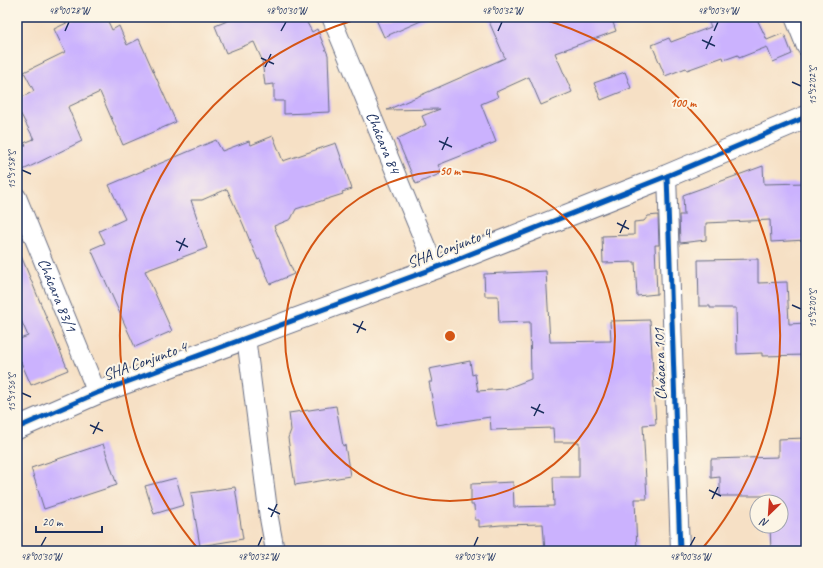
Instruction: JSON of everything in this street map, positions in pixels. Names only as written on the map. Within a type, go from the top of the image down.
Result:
[{"type":"street","name":"Chácara 84","points":[[331,17],[435,268]]},
{"type":"street","points":[[794,17],[806,48]]},
{"type":"street","name":"SHA Conjunto 4","points":[[17,428],[97,393],[435,268],[667,176],[806,117]]},
{"type":"street","name":"Chácara 101","points":[[667,176],[680,551]]},
{"type":"street","name":"Chácara 83/1","points":[[17,197],[97,393]]},
{"type":"street","points":[[246,337],[269,518],[275,551]]},
{"type":"building","points":[[79,17],[106,17],[112,30],[119,26],[127,45],[139,39],[176,122],[123,145],[100,92],[68,107],[82,141],[17,173],[17,149],[26,145],[24,143],[34,139],[17,107],[17,100],[34,91],[24,72],[65,52],[54,29]]},
{"type":"building","points":[[237,17],[304,17],[312,32],[317,29],[328,55],[330,112],[284,114],[284,101],[274,101],[274,84],[265,85],[262,60],[254,42],[226,53],[215,26]]},
{"type":"building","points":[[375,17],[430,17],[384,37]]},
{"type":"building","points":[[487,17],[611,17],[616,31],[555,53],[572,92],[541,105],[529,77],[496,92],[498,97],[481,104],[496,142],[438,165],[442,173],[416,184],[397,139],[426,125],[422,116],[440,109],[387,110],[505,58]]},
{"type":"building","points":[[707,17],[756,17],[767,40],[784,33],[792,54],[773,62],[767,47],[739,58],[738,55],[724,60],[723,57],[665,76],[652,45],[669,38],[671,42],[711,27]]},
{"type":"building","points":[[625,72],[631,88],[601,100],[594,83]]},
{"type":"building","points":[[273,136],[283,161],[336,143],[352,189],[342,192],[343,194],[296,209],[291,219],[274,226],[294,274],[270,284],[227,189],[202,200],[191,200],[207,248],[145,271],[172,331],[135,347],[91,249],[105,243],[99,231],[125,219],[109,185],[216,140],[222,151],[249,141],[251,145]]},
{"type":"building","points":[[763,166],[764,184],[806,183],[806,240],[771,242],[770,220],[706,223],[706,240],[680,243],[679,215],[684,215],[683,195]]},
{"type":"building","points":[[658,215],[659,245],[655,245],[657,294],[637,296],[635,262],[603,263],[602,236],[634,235],[634,222],[644,221],[648,216]]},
{"type":"building","points":[[17,246],[68,370],[31,385],[17,353],[17,340],[28,336],[17,311]]},
{"type":"building","points":[[758,259],[758,283],[787,282],[789,324],[805,323],[806,355],[762,356],[762,353],[737,354],[736,308],[710,308],[710,306],[699,306],[698,260]]},
{"type":"building","points":[[546,271],[550,342],[611,341],[610,321],[650,320],[656,424],[643,425],[647,499],[635,499],[637,551],[545,551],[543,524],[479,527],[479,520],[475,520],[474,505],[471,505],[471,484],[513,482],[514,507],[554,506],[553,477],[579,477],[579,442],[554,442],[553,428],[491,430],[490,417],[437,425],[429,382],[432,382],[429,369],[470,361],[472,375],[475,374],[478,391],[505,389],[531,379],[530,322],[499,323],[498,296],[485,296],[484,274]]},
{"type":"building","points":[[336,406],[350,476],[295,485],[288,438],[291,430],[289,413]]},
{"type":"building","points":[[806,438],[806,551],[771,551],[770,534],[789,534],[789,494],[720,496],[720,477],[711,478],[711,459],[778,457],[778,439]]},
{"type":"building","points":[[103,444],[117,485],[44,509],[31,468]]},
{"type":"building","points":[[176,478],[184,505],[154,514],[145,486]]},
{"type":"building","points":[[235,487],[243,539],[200,546],[191,493]]},
{"type":"cycle path","points":[[17,428],[97,393],[435,268],[667,176],[806,117]]},
{"type":"cycle path","points":[[667,176],[680,551]]}]
